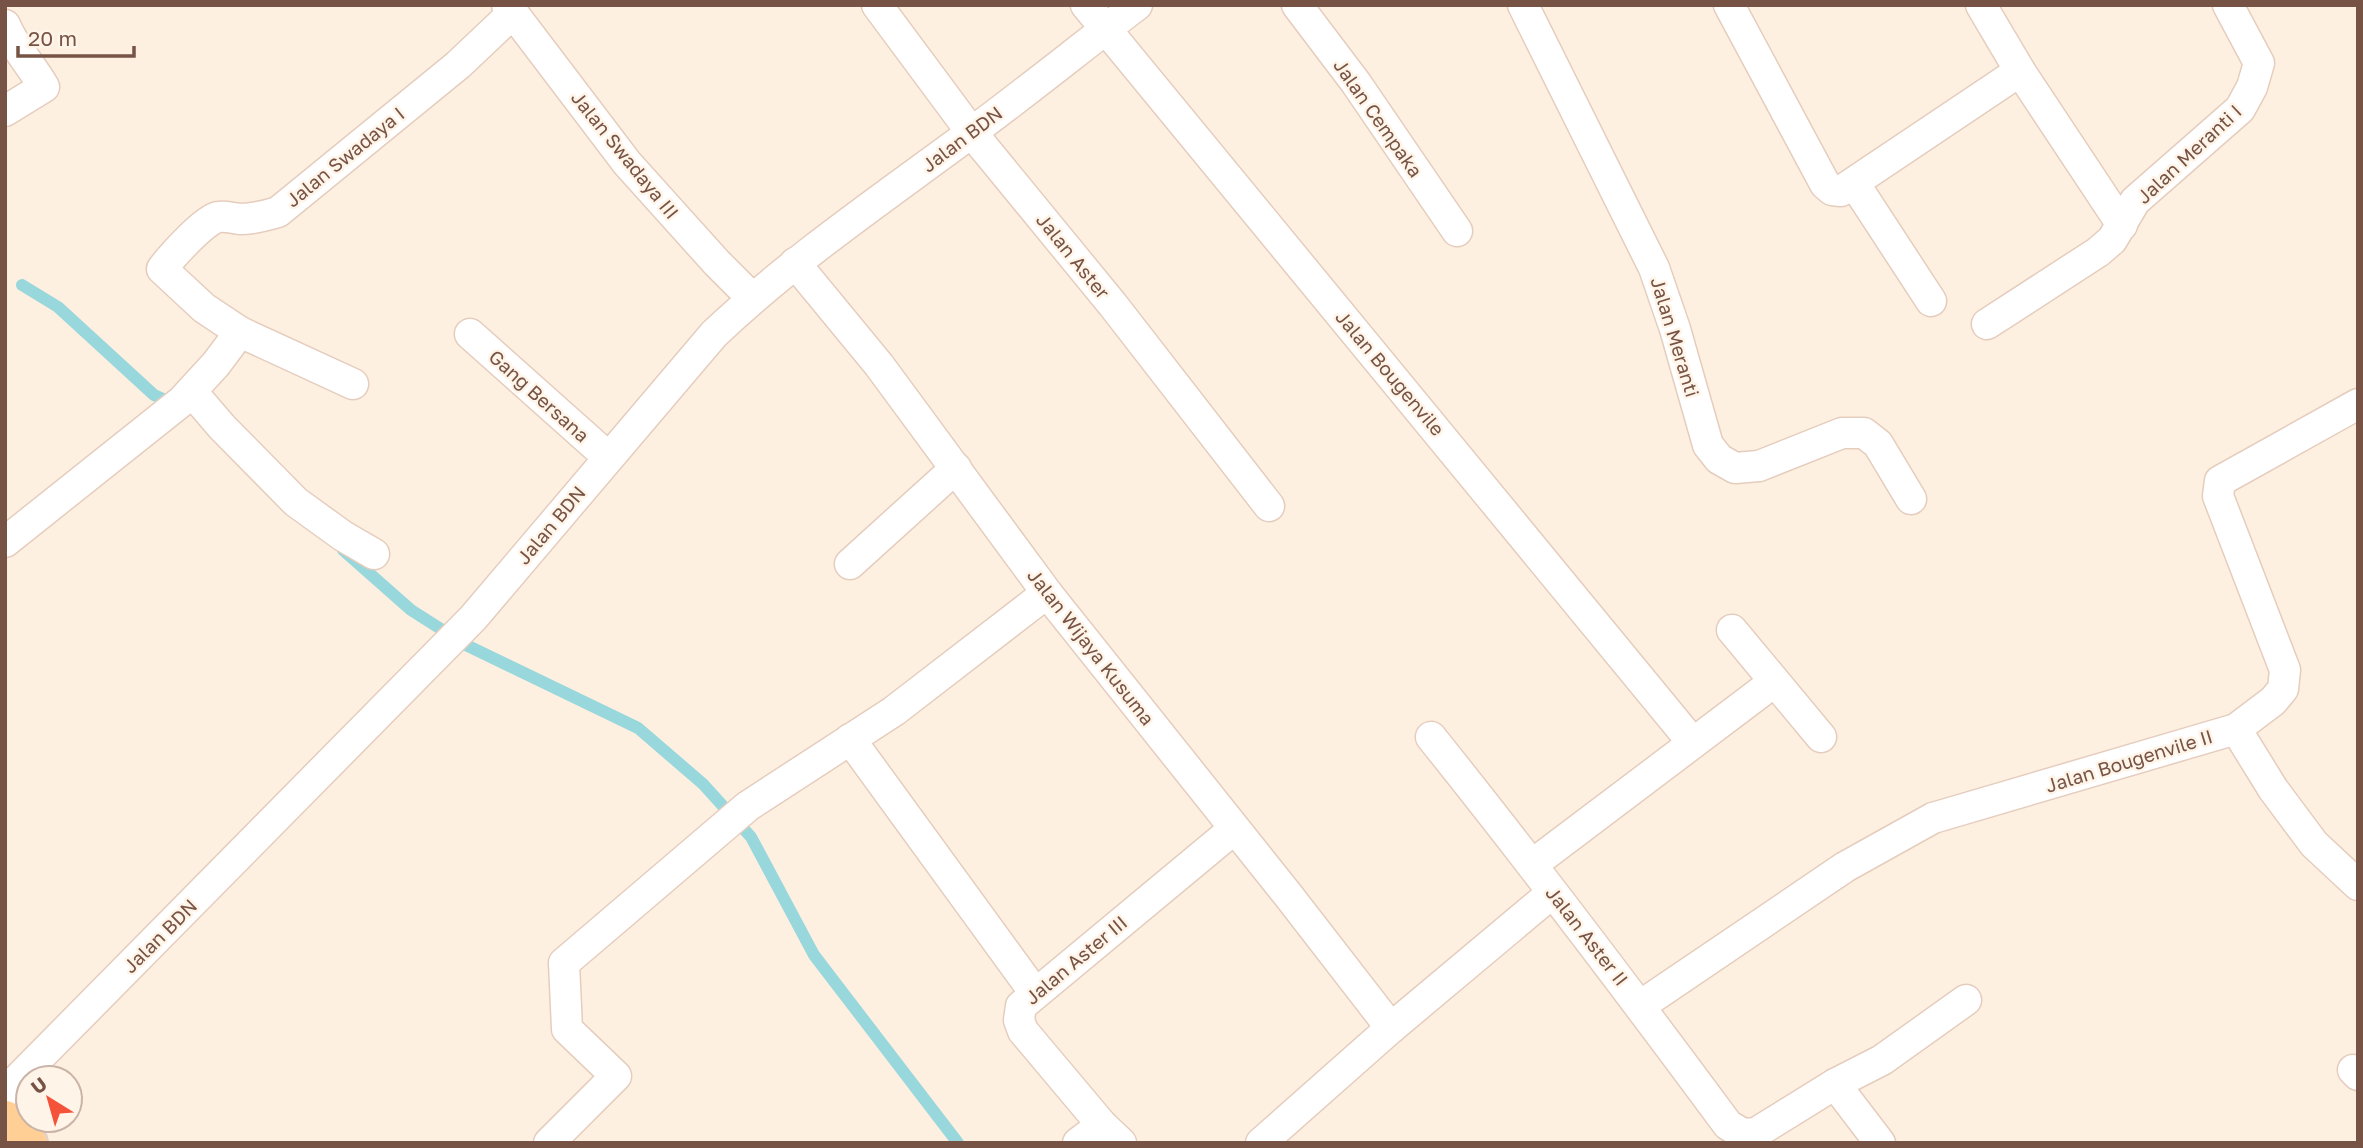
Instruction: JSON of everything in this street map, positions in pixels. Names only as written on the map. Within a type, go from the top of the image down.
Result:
[{"type":"main road","points":[[5,1120],[28,1143]]},
{"type":"street","name":"Jalan Aster","points":[[877,5],[972,133],[1113,305],[1269,506]]},
{"type":"street","name":"Jalan Bougenvile","points":[[1086,5],[1693,743]]},
{"type":"street","name":"Jalan BDN","points":[[5,1093],[473,618],[714,334],[795,263],[972,133],[1137,5]]},
{"type":"street","name":"Jalan Cempaka","points":[[1297,5],[1356,83],[1457,231]]},
{"type":"street","name":"Jalan Meranti","points":[[1523,5],[1654,268],[1675,329],[1708,445],[1719,459],[1735,468],[1759,466],[1842,433],[1864,433],[1878,444],[1911,499]]},
{"type":"street","points":[[1729,5],[1825,184],[1832,190],[1841,191],[1854,183],[2020,71]]},
{"type":"street","points":[[1980,5],[2020,71],[2122,225]]},
{"type":"street","name":"Jalan Meranti I","points":[[1987,324],[2098,252],[2122,225],[2135,201],[2240,109],[2252,87],[2259,63],[2228,5]]},
{"type":"street","name":"Jalan Swadaya III","points":[[510,9],[627,163],[752,298]]},
{"type":"street","name":"Jalan Swadaya I","points":[[240,332],[204,308],[162,269],[173,254],[212,218],[259,218],[278,212],[458,65],[510,9]]},
{"type":"street","points":[[5,24],[44,87],[5,111]]},
{"type":"street","points":[[1854,183],[1931,301]]},
{"type":"street","name":"Jalan Wijaya Kusuma","points":[[795,263],[879,365],[1047,593],[1391,1028]]},
{"type":"street","points":[[5,542],[181,401],[227,352],[240,332],[353,384]]},
{"type":"street","name":"Gang Bersana","points":[[470,334],[608,457]]},
{"type":"street","points":[[181,401],[222,427],[296,502],[343,536],[374,554]]},
{"type":"street","name":"Jalan Bougenvile II","points":[[1640,1006],[1845,867],[1933,818],[2236,729],[2273,701],[2283,689],[2285,670],[2218,496],[2220,481],[2358,404]]},
{"type":"street","points":[[850,564],[956,468]]},
{"type":"street","points":[[549,1143],[616,1076],[567,1029],[564,963],[748,806],[894,711],[1047,593]]},
{"type":"street","points":[[1732,630],[1821,737]]},
{"type":"street","points":[[1533,864],[1774,682]]},
{"type":"street","points":[[2236,729],[2273,789],[2314,844],[2358,885]]},
{"type":"street","name":"Jalan Aster II","points":[[1431,737],[1533,864],[1552,893],[1728,1125],[1742,1134],[1756,1133],[1835,1084]]},
{"type":"street","points":[[850,739],[1035,993]]},
{"type":"street","name":"Jalan Aster III","points":[[1112,1134],[1023,1031],[1019,1020],[1021,1006],[1234,829]]},
{"type":"street","points":[[1261,1143],[1391,1028],[1552,893]]},
{"type":"street","points":[[1880,1143],[1835,1084],[1882,1060],[1966,1000]]},
{"type":"street","points":[[1078,1143],[1112,1134]]},
{"type":"waterway","points":[[22,285],[58,307],[154,395],[174,404]]},
{"type":"waterway","points":[[343,550],[411,610],[466,645],[638,728],[703,784],[751,837],[814,955],[958,1143]]}]
